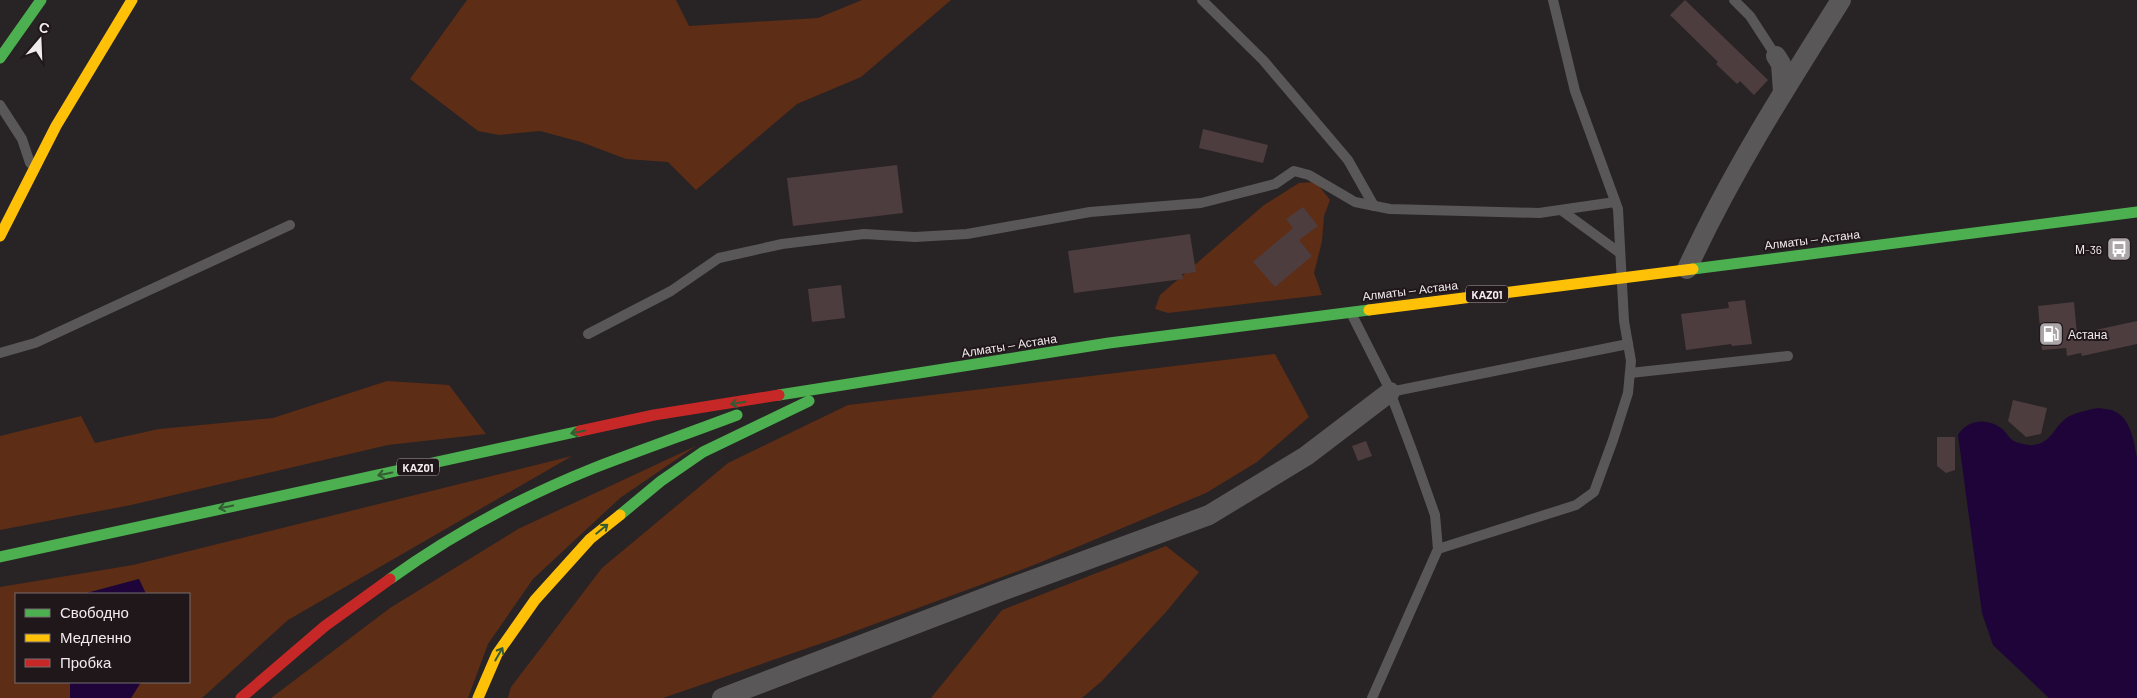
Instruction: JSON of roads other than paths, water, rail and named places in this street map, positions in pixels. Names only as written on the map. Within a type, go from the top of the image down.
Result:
[{"type":"main road","points":[[0,58],[41,0]]},
{"type":"main road","points":[[0,236],[32,169],[132,0]]},
{"type":"main road","name":"Алматы — Астана","points":[[838,387],[1109,342],[2137,212]]},
{"type":"main road","name":"KАZ01","points":[[0,557],[654,415],[838,387]]},
{"type":"main road","name":"KАZ01","points":[[241,698],[325,626],[411,564],[508,508],[592,469],[673,438],[741,414],[838,387]]},
{"type":"main road","name":"KАZ01","points":[[478,698],[497,654],[535,600],[590,539],[661,481],[703,452],[838,387]]},
{"type":"street","points":[[1687,269],[1717,206],[1783,92],[1841,0]]},
{"type":"street","points":[[1776,56],[1781,64],[1783,92]]},
{"type":"street","points":[[722,698],[1002,591],[1209,515],[1306,456],[1390,392]]},
{"type":"lane","points":[[1202,0],[1263,60],[1348,160],[1374,206]]},
{"type":"lane","points":[[1438,549],[1576,505],[1594,492],[1614,440],[1628,392],[1631,361],[1624,320],[1618,209],[1575,91],[1554,0]]},
{"type":"lane","points":[[1734,0],[1750,16],[1776,56]]},
{"type":"lane","points":[[0,104],[22,139],[32,169]]},
{"type":"lane","points":[[588,334],[671,291],[719,258],[782,244],[864,234],[915,237],[967,234],[1090,212],[1201,203],[1275,184],[1294,171],[1309,174],[1355,202],[1390,209],[1538,213],[1615,202]]},
{"type":"lane","points":[[1561,210],[1620,253]]},
{"type":"lane","points":[[0,353],[35,343],[290,225]]},
{"type":"lane","points":[[1350,311],[1390,392],[1435,515],[1438,549],[1372,698]]},
{"type":"lane","points":[[1390,392],[1628,344]]},
{"type":"lane","points":[[1630,373],[1788,356]]},
{"type":"place","name":"М-36","points":[[2119,249]]},
{"type":"place","name":"Астана","points":[[2051,334]]}]
